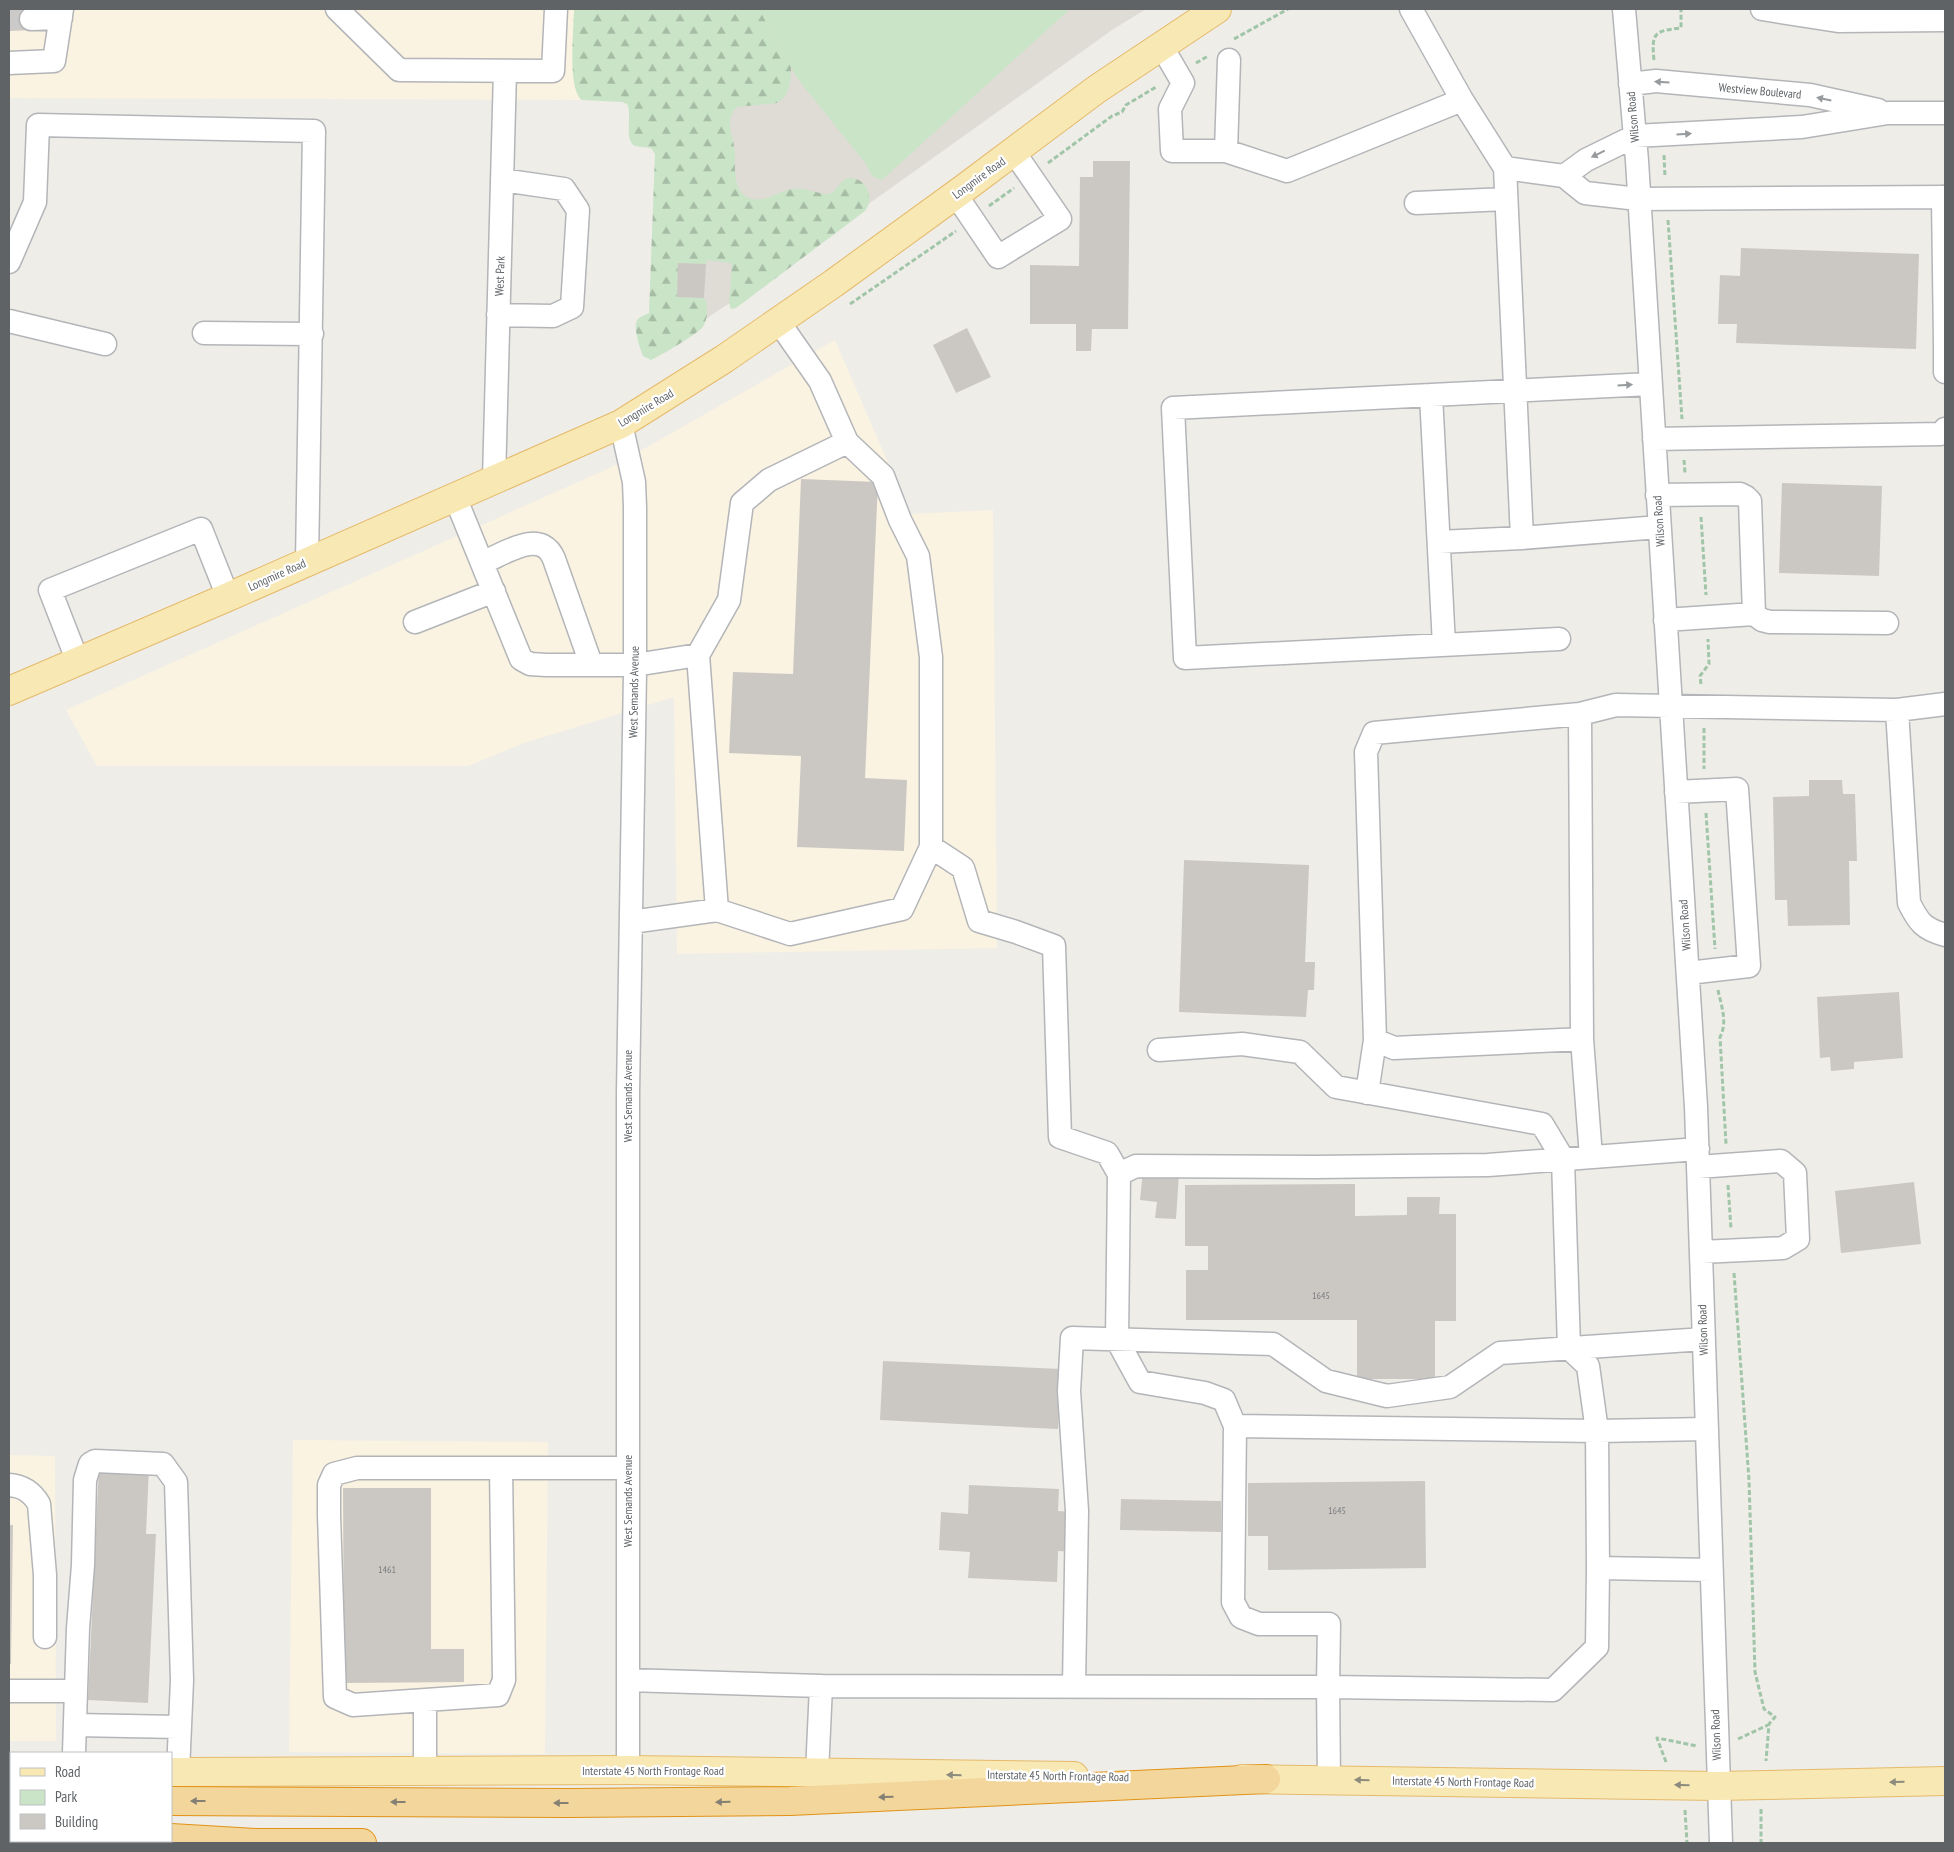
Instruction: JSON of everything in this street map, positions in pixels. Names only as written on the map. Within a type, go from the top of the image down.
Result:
[{"type":"highway","points":[[172,1801],[570,1803],[790,1801],[1266,1779]]},
{"type":"highway","points":[[172,1838],[257,1843],[362,1843]]},
{"type":"main road","name":"Longmire Road","points":[[9,690],[228,597],[621,424],[724,359],[778,322],[956,195],[1097,90],[1217,9]]},
{"type":"main road","name":"Interstate 45 North Frontage Road","points":[[175,1772],[628,1770],[1718,1786],[1945,1781]]},
{"type":"street","points":[[337,9],[399,70],[505,71],[553,71],[556,9]]},
{"type":"street","points":[[1411,9],[1462,100],[1504,168],[1522,538]]},
{"type":"street","name":"Wilson Road","points":[[1624,9],[1635,136],[1698,1158],[1721,1843]]},
{"type":"street","points":[[1762,9],[1838,21],[1945,20]]},
{"type":"street","points":[[9,63],[54,61],[62,13],[31,19]]},
{"type":"street","points":[[1161,45],[1183,84],[1170,109],[1172,151],[1226,151],[1287,171],[1462,100]]},
{"type":"street","points":[[1226,151],[1229,60]]},
{"type":"street","name":"West Park","points":[[494,480],[505,71]]},
{"type":"street","name":"Westview Boulevard","points":[[1630,84],[1656,81],[1810,96],[1888,113]]},
{"type":"street","name":"Westview Boulevard","points":[[1635,136],[1802,127],[1888,113],[1945,113]]},
{"type":"street","points":[[9,262],[36,202],[38,125],[314,132],[307,562]]},
{"type":"street","points":[[1564,176],[1586,160],[1635,136]]},
{"type":"street","points":[[956,195],[998,257],[1060,219],[1014,152]]},
{"type":"street","points":[[1504,168],[1564,176],[1585,193],[1638,199],[1944,198],[1945,372]]},
{"type":"street","points":[[498,315],[554,316],[572,307],[578,210],[564,189],[502,180]]},
{"type":"street","points":[[1416,203],[1506,199]]},
{"type":"street","points":[[9,321],[105,344]]},
{"type":"street","points":[[631,922],[717,910],[790,934],[902,908],[931,847],[931,656],[918,556],[900,520],[883,476],[848,442],[820,381],[778,322]]},
{"type":"street","points":[[204,333],[312,334]]},
{"type":"street","points":[[1559,639],[1186,658],[1173,408],[1650,384]]},
{"type":"street","points":[[1432,395],[1444,645]]},
{"type":"street","name":"West Semands Avenue","points":[[621,424],[634,482],[634,666],[628,1094],[628,1770]]},
{"type":"street","points":[[1654,439],[1941,434],[1945,429]]},
{"type":"street","points":[[717,910],[698,655],[728,600],[742,503],[769,480],[848,442]]},
{"type":"street","points":[[1657,496],[1740,494],[1746,497],[1750,502],[1754,614]]},
{"type":"street","points":[[455,497],[521,659],[530,664],[546,665],[591,664],[634,666],[698,655]]},
{"type":"street","points":[[1439,542],[1659,528]]},
{"type":"street","points":[[78,662],[50,590],[201,529],[228,597]]},
{"type":"street","points":[[482,563],[526,544],[536,542],[545,545],[551,551],[591,664]]},
{"type":"street","points":[[415,622],[494,591]]},
{"type":"street","points":[[1665,620],[1754,614],[1762,620],[1770,622],[1887,622]]},
{"type":"street","points":[[1367,1093],[1375,1040],[1366,752],[1374,733],[1580,714],[1616,705],[1671,704],[1898,710],[1945,704]]},
{"type":"street","points":[[1898,710],[1909,903],[1918,920],[1930,931],[1945,935]]},
{"type":"street","points":[[1580,714],[1582,1039],[1591,1157]]},
{"type":"street","points":[[1676,792],[1737,789],[1749,966],[1688,973]]},
{"type":"street","points":[[931,847],[964,868],[979,921],[1054,946],[1060,1137],[1107,1153],[1119,1174],[1117,1340],[1140,1382],[1205,1393],[1224,1400],[1235,1426],[1233,1602],[1241,1617],[1259,1624],[1329,1624],[1329,1780]]},
{"type":"street","points":[[1375,1040],[1394,1048],[1582,1039]]},
{"type":"street","points":[[628,1680],[821,1686],[1328,1687],[1553,1690],[1597,1647],[1597,1431],[1588,1366],[1569,1348],[1563,1159],[1542,1124],[1336,1088],[1300,1052],[1242,1044],[1159,1050]]},
{"type":"street","points":[[1119,1174],[1136,1166],[1315,1167],[1488,1165],[1591,1157],[1698,1158],[1727,1164],[1781,1160],[1795,1173],[1798,1239],[1783,1248],[1701,1252]]},
{"type":"street","points":[[1074,1686],[1077,1511],[1069,1391],[1072,1338],[1274,1344],[1326,1381],[1387,1396],[1450,1387],[1500,1352],[1704,1339]]},
{"type":"street","points":[[1235,1426],[1597,1431],[1707,1429]]},
{"type":"street","points":[[74,1752],[85,1480],[90,1464],[95,1461],[163,1464],[176,1482],[182,1680],[175,1772]]},
{"type":"street","points":[[501,1468],[504,1680],[498,1695],[353,1705],[335,1698],[329,1515],[329,1485],[334,1474],[357,1468],[501,1468],[628,1468]]},
{"type":"street","points":[[9,1485],[18,1486],[33,1494],[39,1504],[45,1575],[45,1637]]},
{"type":"street","points":[[1598,1568],[1711,1570]]},
{"type":"street","points":[[817,1773],[821,1686]]},
{"type":"street","points":[[9,1691],[76,1691]]},
{"type":"street","points":[[425,1700],[425,1771]]},
{"type":"street","points":[[75,1725],[179,1727]]},
{"type":"path","points":[[1656,81],[1652,42],[1657,34],[1663,30],[1681,28],[1681,9]]},
{"type":"path","points":[[1662,136],[1685,473],[1700,475],[1709,664],[1700,676],[1705,739],[1702,751],[1716,970],[1718,991],[1723,1009],[1723,1031],[1720,1037],[1748,1480],[1755,1672],[1764,1709],[1776,1717],[1769,1724],[1760,1814],[1761,1843]]},
{"type":"path","points":[[1686,1811],[1687,1843]]},
{"type":"shaded area","points":[[9,9],[590,9],[582,100],[9,98]]},
{"type":"shaded area","points":[[666,9],[1146,9],[1112,30],[733,301],[655,352]]},
{"type":"shaded area","points":[[835,340],[910,514],[993,510],[997,948],[677,954],[674,697],[524,743],[468,766],[97,766],[66,710],[612,467]]},
{"type":"shaded area","points":[[293,1440],[548,1442],[545,1754],[289,1752]]},
{"type":"shaded area","points":[[9,1455],[55,1456],[56,1741],[9,1741]]},
{"type":"green space","points":[[574,9],[759,9],[791,67],[791,77],[785,96],[777,103],[737,107],[733,113],[730,129],[735,153],[738,188],[745,196],[757,200],[792,189],[829,194],[843,180],[850,178],[861,181],[868,190],[869,201],[865,211],[736,308],[731,309],[729,303],[731,263],[709,260],[706,261],[706,264],[678,263],[677,297],[704,298],[707,309],[706,321],[702,328],[651,360],[643,356],[637,337],[636,322],[649,313],[655,154],[651,148],[635,146],[631,143],[629,108],[627,104],[622,102],[582,100],[577,94],[573,72]]},
{"type":"green space","points":[[759,9],[1070,9],[882,180],[872,176],[866,164],[797,78]]},
{"type":"building","points":[[1093,161],[1130,161],[1128,329],[1092,329],[1091,351],[1076,351],[1076,324],[1030,324],[1030,265],[1079,266],[1080,177],[1093,177]]},
{"type":"building","points":[[1741,248],[1919,254],[1916,349],[1736,343],[1737,324],[1718,324],[1720,275],[1740,276]]},
{"type":"building","points":[[678,263],[706,264],[704,298],[677,297]]},
{"type":"building","points":[[967,328],[991,377],[956,393],[933,345]]},
{"type":"building","points":[[801,479],[878,482],[865,778],[907,780],[904,851],[797,847],[801,756],[729,753],[733,672],[793,674]]},
{"type":"building","points":[[1782,483],[1882,486],[1879,576],[1779,573]]},
{"type":"building","points":[[1809,780],[1842,780],[1843,794],[1855,794],[1857,861],[1849,861],[1850,925],[1788,926],[1787,900],[1775,900],[1773,797],[1809,796]]},
{"type":"building","points":[[1184,860],[1309,865],[1305,962],[1315,962],[1314,990],[1308,990],[1306,1017],[1179,1012]]},
{"type":"building","points":[[1899,992],[1903,1058],[1854,1062],[1854,1069],[1831,1071],[1830,1057],[1820,1058],[1817,997]]},
{"type":"building","points":[[1143,1170],[1179,1173],[1176,1219],[1155,1218],[1157,1202],[1140,1200]]},
{"type":"building","points":[[1914,1182],[1921,1244],[1841,1253],[1835,1191]]},
{"type":"building","points":[[1355,1184],[1355,1216],[1407,1215],[1407,1197],[1440,1197],[1439,1214],[1456,1214],[1456,1321],[1435,1321],[1435,1379],[1357,1379],[1357,1320],[1186,1320],[1186,1270],[1208,1270],[1208,1246],[1185,1246],[1185,1185]]},
{"type":"building","points":[[883,1361],[1061,1369],[1058,1429],[880,1420]]},
{"type":"building","points":[[99,1466],[149,1468],[146,1534],[156,1534],[148,1703],[88,1700]]},
{"type":"building","points":[[1425,1481],[1426,1568],[1268,1570],[1268,1536],[1248,1536],[1248,1483]]},
{"type":"building","points":[[969,1485],[1059,1489],[1058,1511],[1074,1512],[1072,1552],[1058,1551],[1057,1582],[968,1578],[970,1552],[939,1550],[941,1512],[968,1514]]},
{"type":"building","points":[[343,1488],[431,1488],[431,1649],[464,1649],[464,1682],[344,1683]]},
{"type":"building","points":[[1121,1499],[1221,1501],[1221,1532],[1120,1530]]},
{"type":"building","points":[[9,1525],[13,1525],[11,1664],[9,1664]]},
{"type":"tunnel","points":[[9,20],[31,19]]}]
